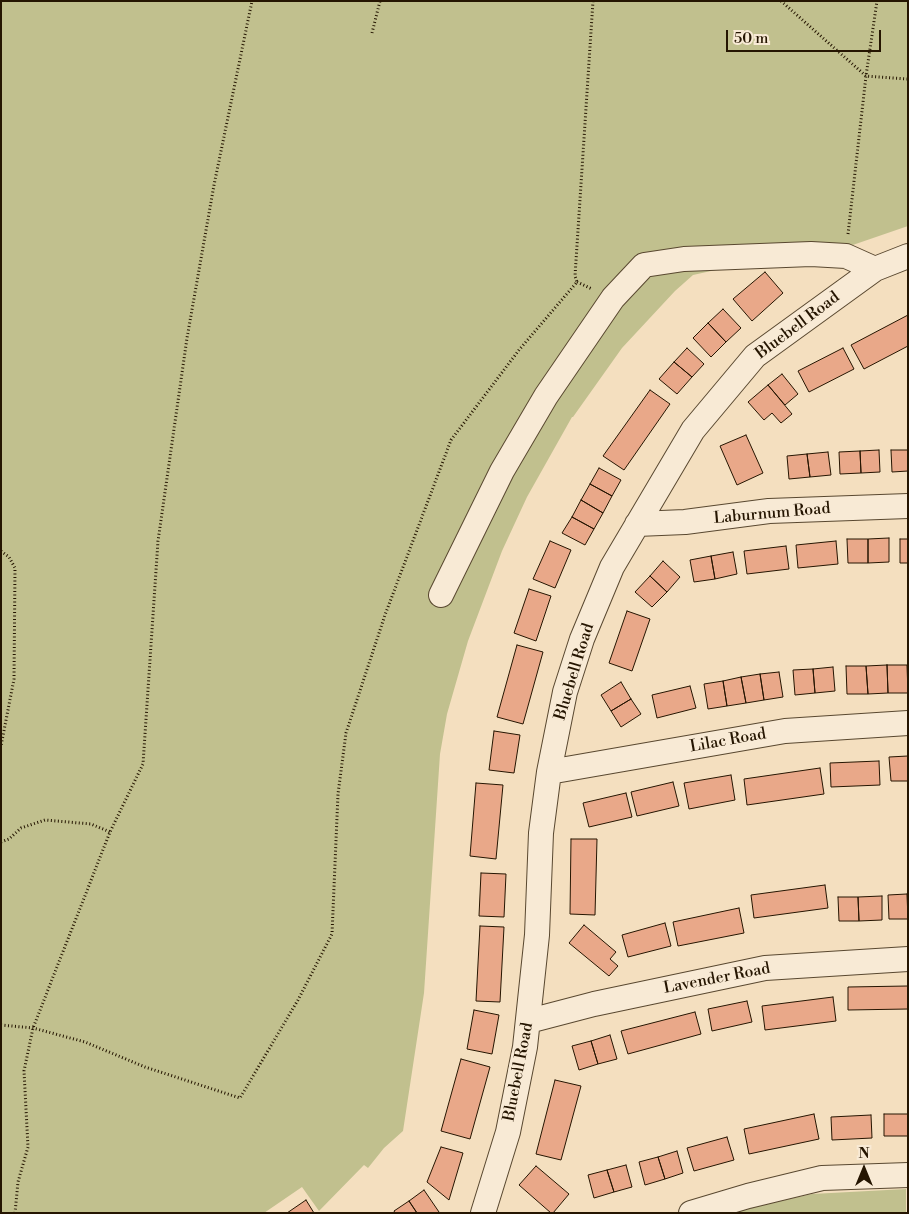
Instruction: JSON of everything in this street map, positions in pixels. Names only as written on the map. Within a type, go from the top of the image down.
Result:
[{"type":"street","points":[[441,595],[502,471],[546,396],[613,298],[644,265],[694,259],[811,254],[846,256],[875,269]]},
{"type":"street","name":"Bluebell Road","points":[[483,1213],[508,1132],[529,1020],[538,935],[541,834],[549,772],[565,692],[582,639],[612,567],[692,430],[755,356],[875,269],[908,256]]},
{"type":"street","name":"Laburnum Road","points":[[637,524],[684,522],[769,511],[908,506]]},
{"type":"street","name":"Lilac Road","points":[[549,772],[785,731],[908,723]]},
{"type":"street","name":"Lavender Road","points":[[529,1020],[594,1004],[765,968],[908,959]]},
{"type":"street","points":[[691,1213],[748,1196],[822,1178],[908,1175]]},
{"type":"path","points":[[15,1213],[18,1182],[28,1147],[24,1072],[33,1028],[110,832],[143,764],[158,541],[186,348],[214,185],[252,1]]},
{"type":"path","points":[[372,33],[380,1]]},
{"type":"path","points":[[1,1025],[33,1028],[85,1042],[145,1067],[240,1098],[298,1000],[332,934],[338,794],[346,733],[384,615],[451,440],[519,350],[577,282],[575,276],[593,1]]},
{"type":"path","points":[[781,1],[866,76],[908,79]]},
{"type":"path","points":[[846,256],[876,1]]},
{"type":"path","points":[[1,551],[9,557],[15,568],[14,679],[1,746]]},
{"type":"path","points":[[1,842],[9,839],[21,828],[45,820],[91,824],[110,832]]},
{"type":"shaded area","points":[[1,1],[908,1],[908,226],[812,259],[720,269],[693,275],[675,291],[622,348],[572,417],[527,497],[502,551],[468,641],[447,714],[440,754],[424,993],[403,1131],[384,1148],[368,1168],[364,1165],[319,1211],[302,1187],[264,1213],[1,1213]]},
{"type":"shaded area","points":[[906,1189],[906,1213],[726,1213],[812,1194]]},
{"type":"building","points":[[765,272],[783,293],[752,321],[733,299]]},
{"type":"building","points":[[723,309],[741,328],[726,342],[708,323]]},
{"type":"building","points":[[908,315],[908,346],[864,369],[851,345]]},
{"type":"building","points":[[708,323],[726,342],[711,357],[693,338]]},
{"type":"building","points":[[687,348],[704,364],[692,377],[674,362]]},
{"type":"building","points":[[843,348],[854,369],[809,392],[798,371]]},
{"type":"building","points":[[674,362],[692,377],[677,394],[659,379]]},
{"type":"building","points":[[782,374],[798,394],[785,405],[768,385]]},
{"type":"building","points":[[768,385],[792,414],[781,423],[772,413],[764,420],[748,402]]},
{"type":"building","points":[[650,390],[670,404],[624,470],[603,456]]},
{"type":"building","points":[[746,435],[763,473],[737,485],[720,446]]},
{"type":"building","points":[[879,450],[880,472],[861,473],[860,451]]},
{"type":"building","points":[[891,450],[908,450],[908,471],[892,472]]},
{"type":"building","points":[[860,451],[861,473],[840,474],[839,452]]},
{"type":"building","points":[[828,452],[831,475],[810,477],[807,454]]},
{"type":"building","points":[[807,454],[810,477],[789,479],[787,456]]},
{"type":"building","points":[[599,468],[621,480],[612,496],[590,484]]},
{"type":"building","points":[[590,484],[612,496],[603,513],[581,500]]},
{"type":"building","points":[[581,500],[603,513],[594,529],[572,517]]},
{"type":"building","points":[[572,517],[594,529],[585,545],[562,533]]},
{"type":"building","points":[[889,538],[889,562],[868,563],[868,539]]},
{"type":"building","points":[[847,539],[868,539],[868,563],[848,563]]},
{"type":"building","points":[[900,539],[908,539],[908,563],[900,563]]},
{"type":"building","points":[[550,541],[571,550],[555,588],[533,579]]},
{"type":"building","points":[[836,541],[838,564],[798,568],[796,545]]},
{"type":"building","points":[[786,546],[789,569],[747,574],[744,551]]},
{"type":"building","points":[[733,552],[737,574],[715,579],[711,556]]},
{"type":"building","points":[[711,556],[715,579],[694,582],[690,560]]},
{"type":"building","points":[[663,561],[680,577],[667,592],[650,576]]},
{"type":"building","points":[[650,576],[667,592],[652,607],[635,592]]},
{"type":"building","points":[[529,589],[551,596],[536,641],[514,633]]},
{"type":"building","points":[[627,611],[650,619],[632,671],[609,663]]},
{"type":"building","points":[[517,645],[543,652],[523,724],[497,717]]},
{"type":"building","points":[[887,665],[907,665],[908,693],[888,693]]},
{"type":"building","points":[[887,665],[888,693],[868,694],[866,666]]},
{"type":"building","points":[[846,666],[866,666],[868,694],[847,694]]},
{"type":"building","points":[[833,667],[835,691],[815,693],[813,669]]},
{"type":"building","points":[[813,669],[815,693],[795,695],[793,670]]},
{"type":"building","points":[[779,672],[783,697],[764,700],[760,674]]},
{"type":"building","points":[[760,674],[764,700],[746,703],[741,677]]},
{"type":"building","points":[[741,677],[746,703],[727,706],[723,681]]},
{"type":"building","points":[[723,681],[727,706],[708,709],[704,684]]},
{"type":"building","points":[[621,682],[631,699],[611,711],[601,695]]},
{"type":"building","points":[[690,686],[696,708],[657,718],[652,695]]},
{"type":"building","points":[[631,699],[641,714],[621,727],[611,711]]},
{"type":"building","points":[[494,731],[520,735],[514,773],[489,770]]},
{"type":"building","points":[[908,756],[908,781],[891,781],[889,757]]},
{"type":"building","points":[[879,761],[880,785],[831,787],[830,763]]},
{"type":"building","points":[[820,768],[824,794],[747,805],[744,779]]},
{"type":"building","points":[[731,775],[735,800],[689,809],[684,783]]},
{"type":"building","points":[[673,782],[679,806],[637,816],[631,792]]},
{"type":"building","points":[[476,783],[503,785],[496,859],[470,856]]},
{"type":"building","points":[[626,793],[632,817],[589,827],[583,803]]},
{"type":"building","points":[[571,839],[597,839],[595,915],[570,914]]},
{"type":"building","points":[[481,873],[506,874],[504,917],[479,916]]},
{"type":"building","points":[[825,885],[828,908],[754,918],[751,895]]},
{"type":"building","points":[[907,894],[908,919],[889,919],[888,895]]},
{"type":"building","points":[[882,896],[882,920],[859,921],[858,897]]},
{"type":"building","points":[[838,897],[858,897],[859,921],[839,921]]},
{"type":"building","points":[[739,908],[744,933],[678,946],[673,922]]},
{"type":"building","points":[[665,923],[671,946],[628,957],[622,935]]},
{"type":"building","points":[[584,925],[616,952],[610,959],[618,966],[609,976],[569,943]]},
{"type":"building","points":[[480,926],[504,927],[500,1002],[476,1001]]},
{"type":"building","points":[[908,986],[908,1009],[848,1010],[848,987]]},
{"type":"building","points":[[833,997],[836,1021],[765,1030],[762,1006]]},
{"type":"building","points":[[747,1001],[752,1022],[712,1031],[708,1009]]},
{"type":"building","points":[[474,1010],[499,1015],[492,1054],[467,1049]]},
{"type":"building","points":[[695,1012],[701,1034],[628,1054],[621,1031]]},
{"type":"building","points":[[610,1035],[617,1059],[598,1064],[591,1041]]},
{"type":"building","points":[[591,1041],[598,1064],[579,1070],[572,1046]]},
{"type":"building","points":[[461,1059],[490,1067],[470,1139],[441,1131]]},
{"type":"building","points":[[555,1080],[581,1086],[561,1160],[536,1154]]},
{"type":"building","points":[[814,1114],[819,1139],[749,1154],[744,1129]]},
{"type":"building","points":[[884,1114],[908,1114],[908,1136],[884,1136]]},
{"type":"building","points":[[871,1115],[872,1138],[832,1140],[831,1117]]},
{"type":"building","points":[[727,1137],[734,1160],[694,1171],[687,1148]]},
{"type":"building","points":[[441,1147],[463,1153],[449,1200],[427,1182]]},
{"type":"building","points":[[677,1151],[683,1173],[665,1179],[658,1157]]},
{"type":"building","points":[[658,1157],[665,1179],[645,1185],[639,1162]]},
{"type":"building","points":[[626,1165],[632,1187],[614,1192],[607,1170]]},
{"type":"building","points":[[536,1166],[569,1194],[553,1213],[519,1185]]},
{"type":"building","points":[[607,1170],[614,1192],[594,1198],[588,1175]]},
{"type":"building","points":[[424,1190],[439,1213],[417,1213],[409,1201]]},
{"type":"building","points":[[306,1200],[314,1213],[287,1213]]},
{"type":"building","points":[[409,1201],[417,1213],[395,1213],[394,1211]]}]
